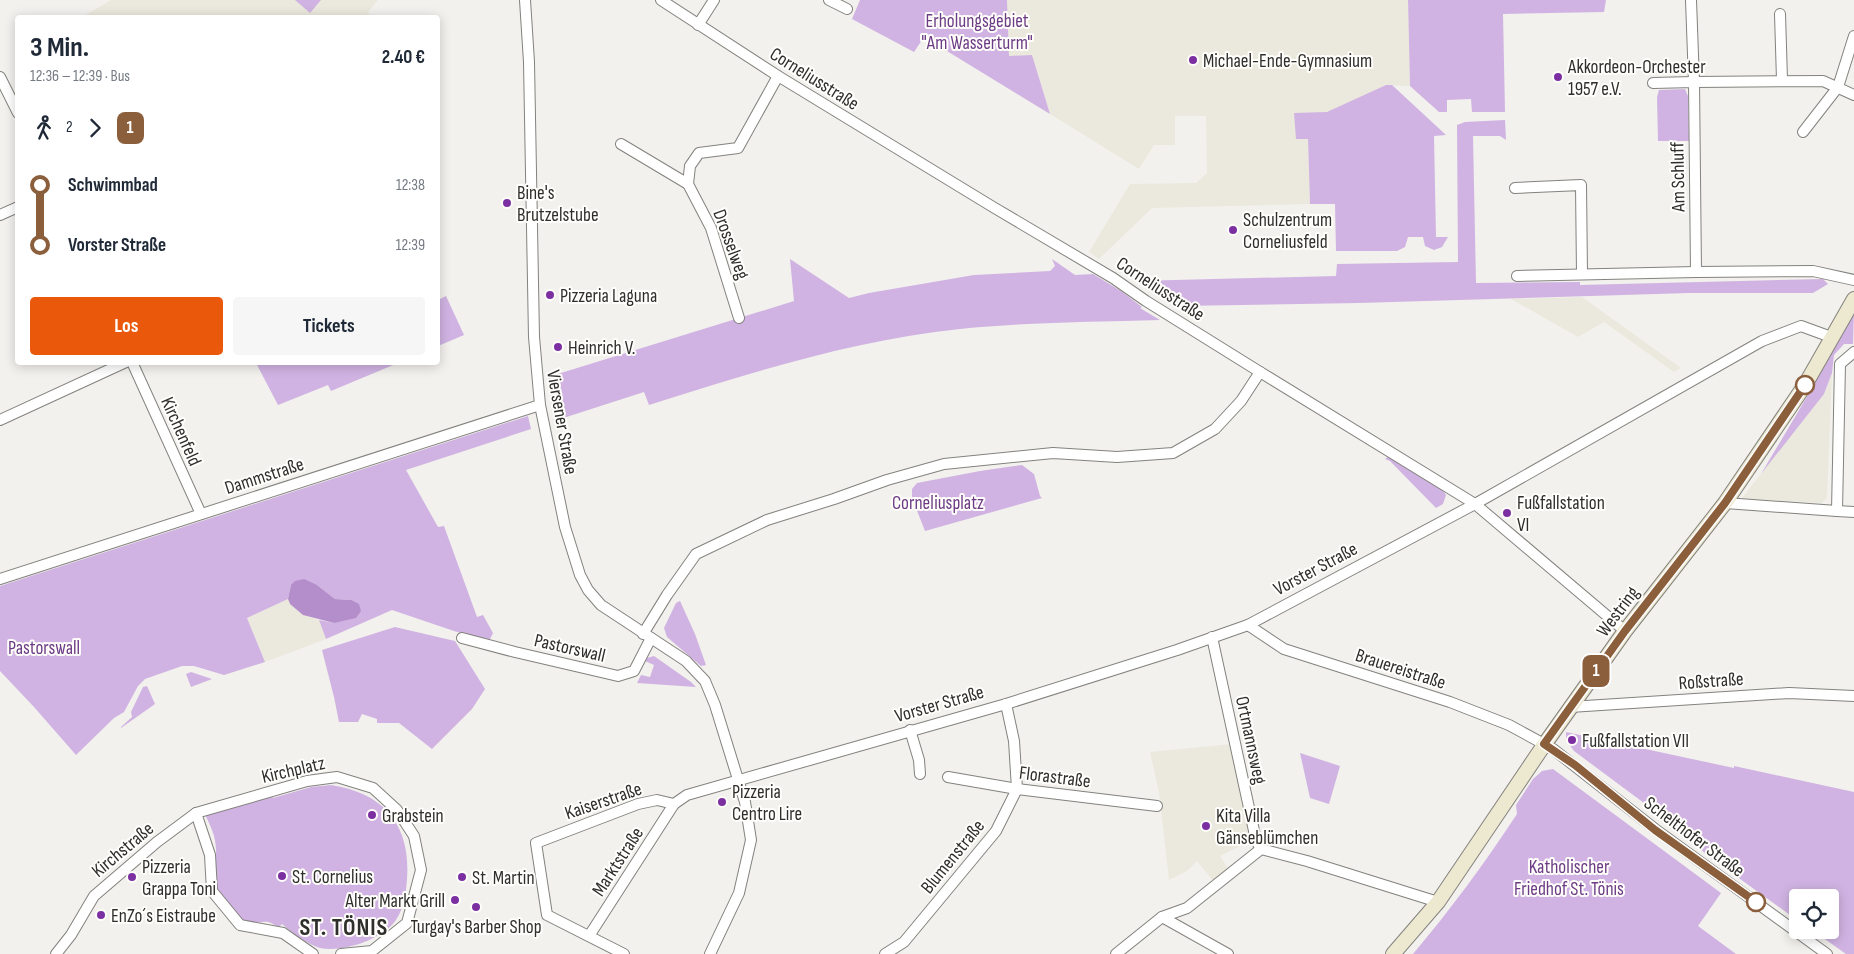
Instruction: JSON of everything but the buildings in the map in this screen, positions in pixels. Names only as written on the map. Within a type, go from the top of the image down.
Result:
[{"type":"street","name":"Viersener Straße","points":[[525,0],[529,62],[534,338],[540,405],[565,527],[580,575],[588,590],[601,605],[686,661],[705,681],[715,705],[745,802],[751,840],[739,893],[710,954]]},
{"type":"street","name":"Corneliusstraße","points":[[661,0],[778,76],[1113,278],[1146,301],[1260,372],[1476,504],[1625,631]]},
{"type":"street","points":[[698,25],[714,0]]},
{"type":"street","points":[[829,0],[847,9]]},
{"type":"street","name":"Am Schluff","points":[[1691,0],[1696,272]]},
{"type":"street","points":[[1780,14],[1782,80]]},
{"type":"street","points":[[1803,132],[1838,87],[1854,36]]},
{"type":"street","points":[[620,144],[688,184],[690,166],[699,154],[738,148],[778,76]]},
{"type":"street","points":[[0,77],[15,107]]},
{"type":"street","points":[[1653,83],[1823,81],[1854,95]]},
{"type":"street","name":"Drosselweg","points":[[688,184],[711,228],[738,318]]},
{"type":"street","points":[[1515,188],[1581,185],[1582,274]]},
{"type":"street","points":[[0,215],[15,208]]},
{"type":"street","points":[[1517,276],[1813,271],[1854,280]]},
{"type":"street","points":[[1831,337],[1854,298]]},
{"type":"street","name":"Vorster Straße","points":[[738,781],[910,730],[1006,704],[1177,650],[1248,625],[1476,504],[1762,341],[1801,326],[1831,337]]},
{"type":"street","name":"Westring","points":[[1393,954],[1438,902],[1570,707],[1625,631],[1725,503],[1805,385],[1831,337]]},
{"type":"street","points":[[1837,511],[1840,364],[1854,352]]},
{"type":"street","points":[[0,420],[119,365]]},
{"type":"street","name":"Kirchenfeld","points":[[133,365],[201,514]]},
{"type":"street","points":[[647,636],[667,595],[696,554],[767,520],[887,480],[944,464],[1053,453],[1117,458],[1173,453],[1214,429],[1241,401],[1260,372]]},
{"type":"street","name":"Dammstraße","points":[[0,579],[540,405]]},
{"type":"street","points":[[1725,503],[1854,512]]},
{"type":"street","name":"Brauereistraße","points":[[1248,625],[1284,649],[1510,725],[1544,744]]},
{"type":"street","name":"Pastorswall","points":[[462,638],[618,676],[634,672],[647,636]]},
{"type":"street","name":"Ortmannsweg","points":[[1212,637],[1256,840],[1261,849]]},
{"type":"street","name":"Roßstraße","points":[[1570,707],[1789,693],[1854,696]]},
{"type":"street","name":"Blumenstraße","points":[[885,954],[904,942],[996,832],[1017,789],[1014,741],[1006,704]]},
{"type":"street","points":[[910,730],[919,760],[920,774]]},
{"type":"street","name":"Schelthofer Straße","points":[[1544,744],[1575,765],[1655,830],[1827,954]]},
{"type":"street","name":"Kirchplatz","points":[[196,813],[307,781],[337,777],[373,788],[397,810],[414,836],[422,870],[407,923],[372,951],[341,954]]},
{"type":"street","name":"Florastraße","points":[[948,777],[1017,789],[1157,806]]},
{"type":"street","points":[[674,804],[687,795],[738,781]]},
{"type":"street","name":"Kaiserstraße","points":[[589,936],[547,915],[536,843],[638,804],[656,800],[674,804]]},
{"type":"street","name":"Marktstraße","points":[[589,936],[674,804]]},
{"type":"street","points":[[196,813],[210,855],[212,891],[234,918],[240,925],[283,933],[313,954]]},
{"type":"street","name":"Kirchstraße","points":[[56,954],[71,935],[94,896],[157,842],[196,813]]},
{"type":"street","points":[[1116,954],[1162,918],[1187,908],[1261,849],[1307,861],[1438,902]]},
{"type":"street","points":[[1162,918],[1228,954]]},
{"type":"street","points":[[589,936],[624,954]]},
{"type":"shaded area","points":[[111,0],[378,0],[368,12],[370,15],[86,15]]},
{"type":"shaded area","points":[[1007,0],[1408,0],[1410,86],[1386,85],[1327,113],[1294,113],[1308,139],[1310,204],[1152,208],[1099,259],[1089,252],[1130,184],[1196,183],[1207,173],[1206,116],[1175,116],[1175,145],[1154,145],[1139,169],[1050,114],[1032,56],[1009,57]]},
{"type":"shaded area","points":[[1582,297],[1681,368],[1674,372],[1604,322],[1578,337],[1511,299]]},
{"type":"shaded area","points":[[1832,373],[1827,498],[1822,503],[1741,499],[1824,394]]},
{"type":"shaded area","points":[[304,579],[317,585],[335,599],[351,600],[359,604],[361,611],[356,618],[334,623],[303,615],[290,604],[288,599],[291,585],[295,581]]},
{"type":"shaded area","points":[[288,599],[290,604],[303,615],[319,620],[326,639],[265,662],[247,618]]},
{"type":"shaded area","name":"Kita Villa Gänseblümchen","points":[[1232,744],[1252,840],[1220,856],[1229,870],[1214,882],[1197,861],[1187,871],[1169,880],[1159,792],[1150,752]]},
{"type":"green space","points":[[295,0],[321,0],[310,13]]},
{"type":"green space","name":"Erholungsgebiet \"Am Wasserturm\"","points":[[860,0],[1007,0],[1009,56],[1032,55],[1050,114],[924,37],[914,52],[852,19]]},
{"type":"green space","points":[[1408,0],[1606,0],[1604,12],[1503,14],[1505,112],[1472,112],[1471,99],[1447,100],[1447,112],[1439,112],[1410,86]]},
{"type":"green space","points":[[1386,85],[1392,85],[1446,135],[1434,136],[1436,237],[1448,237],[1442,247],[1434,250],[1425,246],[1423,237],[1408,237],[1405,247],[1397,251],[1336,251],[1335,204],[1310,204],[1308,139],[1296,139],[1294,113],[1327,112]]},
{"type":"green space","points":[[1685,89],[1688,96],[1689,141],[1658,141],[1657,97],[1659,90]]},
{"type":"green space","points":[[1505,120],[1506,140],[1500,136],[1473,136],[1476,283],[1580,282],[1580,285],[1823,279],[1828,284],[1813,293],[1689,293],[1359,303],[1178,306],[1136,281],[1336,276],[1337,264],[1458,262],[1457,125],[1465,122]]},
{"type":"green space","points":[[790,259],[849,298],[974,275],[1050,271],[1055,266],[1052,259],[1075,275],[1093,274],[1121,291],[1142,307],[1140,308],[1160,320],[1010,325],[920,334],[842,349],[803,359],[649,405],[644,392],[554,421],[548,377],[794,301]]},
{"type":"green space","points":[[446,296],[464,335],[440,345],[440,299]]},
{"type":"green space","points":[[1854,311],[1853,344],[1844,344],[1834,355],[1832,373],[1824,394],[1761,474],[1808,395],[1837,333]]},
{"type":"green space","points":[[257,365],[393,365],[331,391],[328,385],[278,405]]},
{"type":"green space","points":[[528,416],[531,429],[406,470],[438,527],[444,526],[477,617],[483,615],[493,633],[489,641],[392,610],[326,639],[319,620],[334,623],[351,600],[335,599],[317,585],[291,585],[288,599],[247,618],[265,662],[224,675],[194,666],[182,666],[145,679],[138,686],[124,712],[114,718],[76,755],[0,671],[0,586]]},
{"type":"green space","points":[[1389,456],[1441,488],[1446,495],[1443,504],[1436,508],[1390,461],[1385,459]]},
{"type":"green space","name":"Corneliusplatz","points":[[1022,465],[1034,474],[1042,498],[925,531],[912,498],[912,489],[917,483]]},
{"type":"green space","points":[[680,601],[706,665],[701,666],[667,637],[664,628],[676,603]]},
{"type":"green space","points":[[395,627],[455,641],[485,689],[472,709],[432,749],[399,723],[377,723],[377,719],[362,714],[358,722],[339,722],[322,650]]},
{"type":"green space","points":[[654,656],[696,687],[637,683],[641,675],[650,677],[654,665],[645,661],[647,658]]},
{"type":"green space","points":[[191,672],[212,679],[191,687],[186,674]]},
{"type":"green space","points":[[147,686],[155,704],[121,728],[132,717],[131,712],[143,687]]},
{"type":"green space","points":[[1566,732],[1854,792],[1854,954],[1846,954],[1825,939],[1839,939],[1839,889],[1789,889],[1789,914],[1711,858],[1648,806],[1574,751],[1566,740]]},
{"type":"green space","points":[[1300,753],[1340,766],[1329,804],[1310,798]]},
{"type":"green space","name":"Katholischer Friedhof St. Tönis","points":[[1553,769],[1721,893],[1698,926],[1736,954],[1413,954],[1454,903],[1505,833],[1517,814],[1516,805],[1533,779],[1542,771]]},
{"type":"green space","points":[[331,785],[366,795],[390,815],[399,828],[404,843],[407,860],[407,879],[403,905],[396,920],[390,927],[362,943],[329,949],[309,944],[282,924],[279,927],[268,922],[248,922],[234,913],[216,887],[216,847],[213,833],[205,814],[272,794],[273,798],[311,787]]},
{"type":"bus line","name":"1","points":[[1756,902],[1655,830],[1575,765],[1544,744],[1625,631],[1725,503],[1805,385]]},
{"type":"place","name":"Michael-Ende-Gymnasium","points":[[1193,60]]},
{"type":"place","name":"Akkordeon-Orchester 1957 e.V.","points":[[1558,77]]},
{"type":"place","name":"Bine's Brutzelstube","points":[[507,203]]},
{"type":"place","name":"Schulzentrum Corneliusfeld","points":[[1233,230]]},
{"type":"place","name":"Pizzeria Laguna","points":[[550,295]]},
{"type":"place","name":"Heinrich V.","points":[[558,347]]},
{"type":"place","name":"Fußfallstation VI","points":[[1507,513]]},
{"type":"place","name":"Fußfallstation VII","points":[[1572,740]]},
{"type":"place","name":"Pizzeria Centro Lire","points":[[722,802]]},
{"type":"place","name":"Grabstein","points":[[372,815]]},
{"type":"place","name":"Kita Villa Gänseblümchen","points":[[1206,826]]},
{"type":"place","name":"St. Cornelius","points":[[282,876]]},
{"type":"place","name":"Pizzeria Grappa Toni","points":[[132,877]]},
{"type":"place","name":"St. Martin","points":[[462,877]]},
{"type":"place","name":"Alter Markt Grill","points":[[455,900]]},
{"type":"place","name":"Turgay's Barber Shop","points":[[476,907]]},
{"type":"place","name":"EnZo´s Eistraube","points":[[101,915]]},
{"type":"district","name":"ST. TÖNIS","points":[[344,927]]}]
